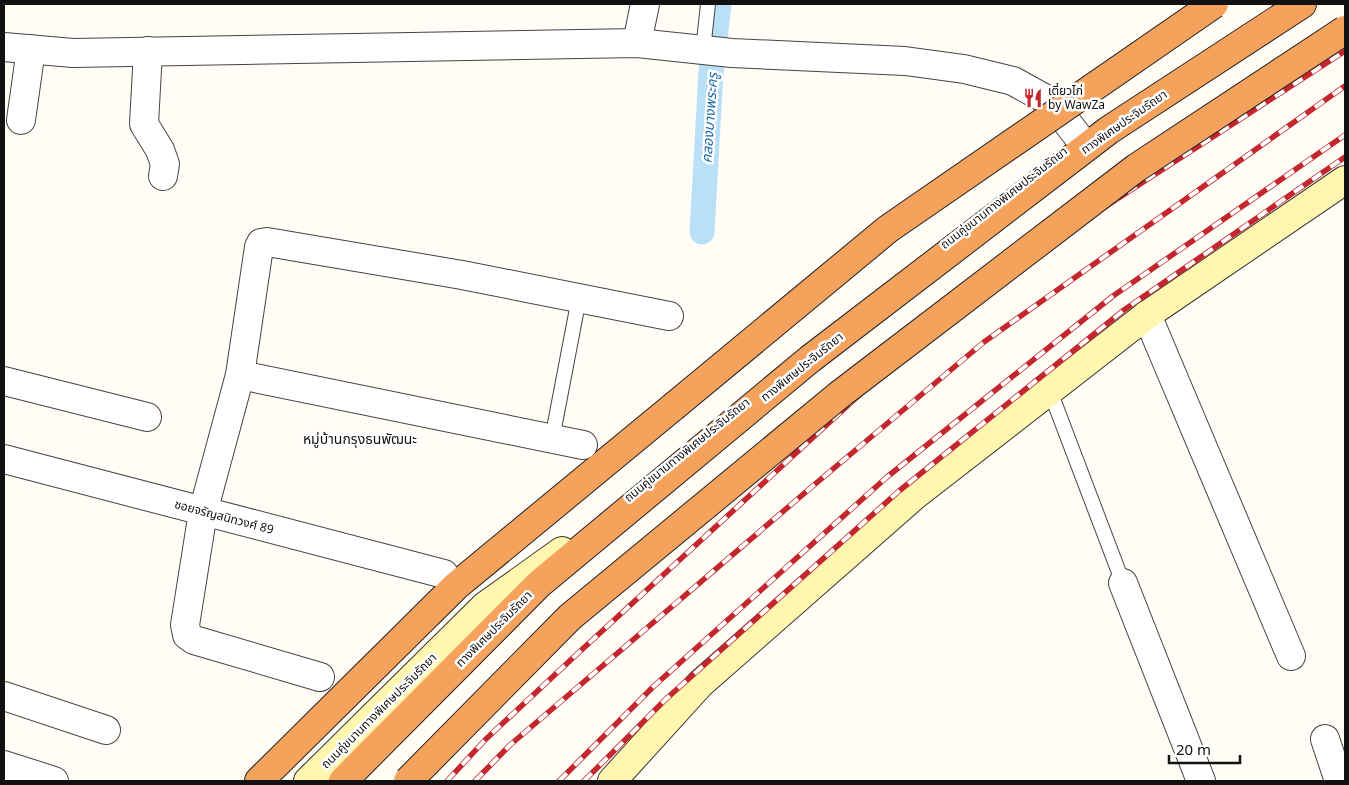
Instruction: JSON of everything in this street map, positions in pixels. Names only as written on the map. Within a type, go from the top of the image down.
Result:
[{"type":"highway","points":[[259,781],[456,586],[888,229],[1214,4]]},
{"type":"highway","name":"ทางพิเศษประจิมรัถยา","points":[[343,781],[539,584],[810,359],[1109,130],[1302,4]]},
{"type":"highway","points":[[408,781],[570,618],[839,395],[1136,168],[1345,30]]},
{"type":"main road","name":"ถนนคู่ขนานทางพิเศษประจิมรัถยา","points":[[308,781],[485,606],[590,530],[874,297],[1080,139],[1282,4]]},
{"type":"main road","points":[[612,781],[700,684],[914,496],[1147,315],[1345,180]]},
{"type":"street","points":[[637,43],[645,4]]},
{"type":"street","points":[[4,47],[73,53],[637,43],[732,53],[905,61],[964,69],[1013,81],[1051,102],[1080,139]]},
{"type":"street","points":[[21,120],[32,49]]},
{"type":"street","points":[[148,51],[144,124],[160,150],[165,164],[163,176]]},
{"type":"street","points":[[320,677],[194,640],[186,635],[185,625],[203,512],[240,375],[261,243],[266,242],[462,274],[669,316]]},
{"type":"street","points":[[1147,315],[1291,656]]},
{"type":"street","points":[[240,375],[583,445]]},
{"type":"street","points":[[4,381],[147,417]]},
{"type":"street","name":"ซอยจรัญสนิทวงศ์ 89","points":[[4,459],[444,574]]},
{"type":"street","points":[[1123,583],[1201,781]]},
{"type":"street","points":[[4,696],[106,730]]},
{"type":"street","points":[[1325,738],[1339,781]]},
{"type":"street","points":[[4,765],[54,781]]},
{"type":"lane","points":[[703,50],[708,4]]},
{"type":"lane","points":[[552,439],[579,298]]},
{"type":"lane","points":[[1050,391],[1123,583]]},
{"type":"waterway","name":"คลองบางพระครู","points":[[702,232],[711,72],[719,4]]},
{"type":"railway","points":[[447,781],[486,739],[576,655],[966,297],[1345,51]]},
{"type":"railway","points":[[475,781],[510,745],[984,342],[1345,86]]},
{"type":"railway","points":[[559,781],[654,686],[887,477],[1113,296],[1345,135]]},
{"type":"railway","points":[[584,781],[666,699],[899,491],[1124,310],[1345,157]]},
{"type":"place","name":"เตี๋ยวไก่ by WawZa","points":[[1033,98]]},
{"type":"district","name":"หมู่บ้านกรุงธนพัฒนะ","points":[[360,439]]}]
